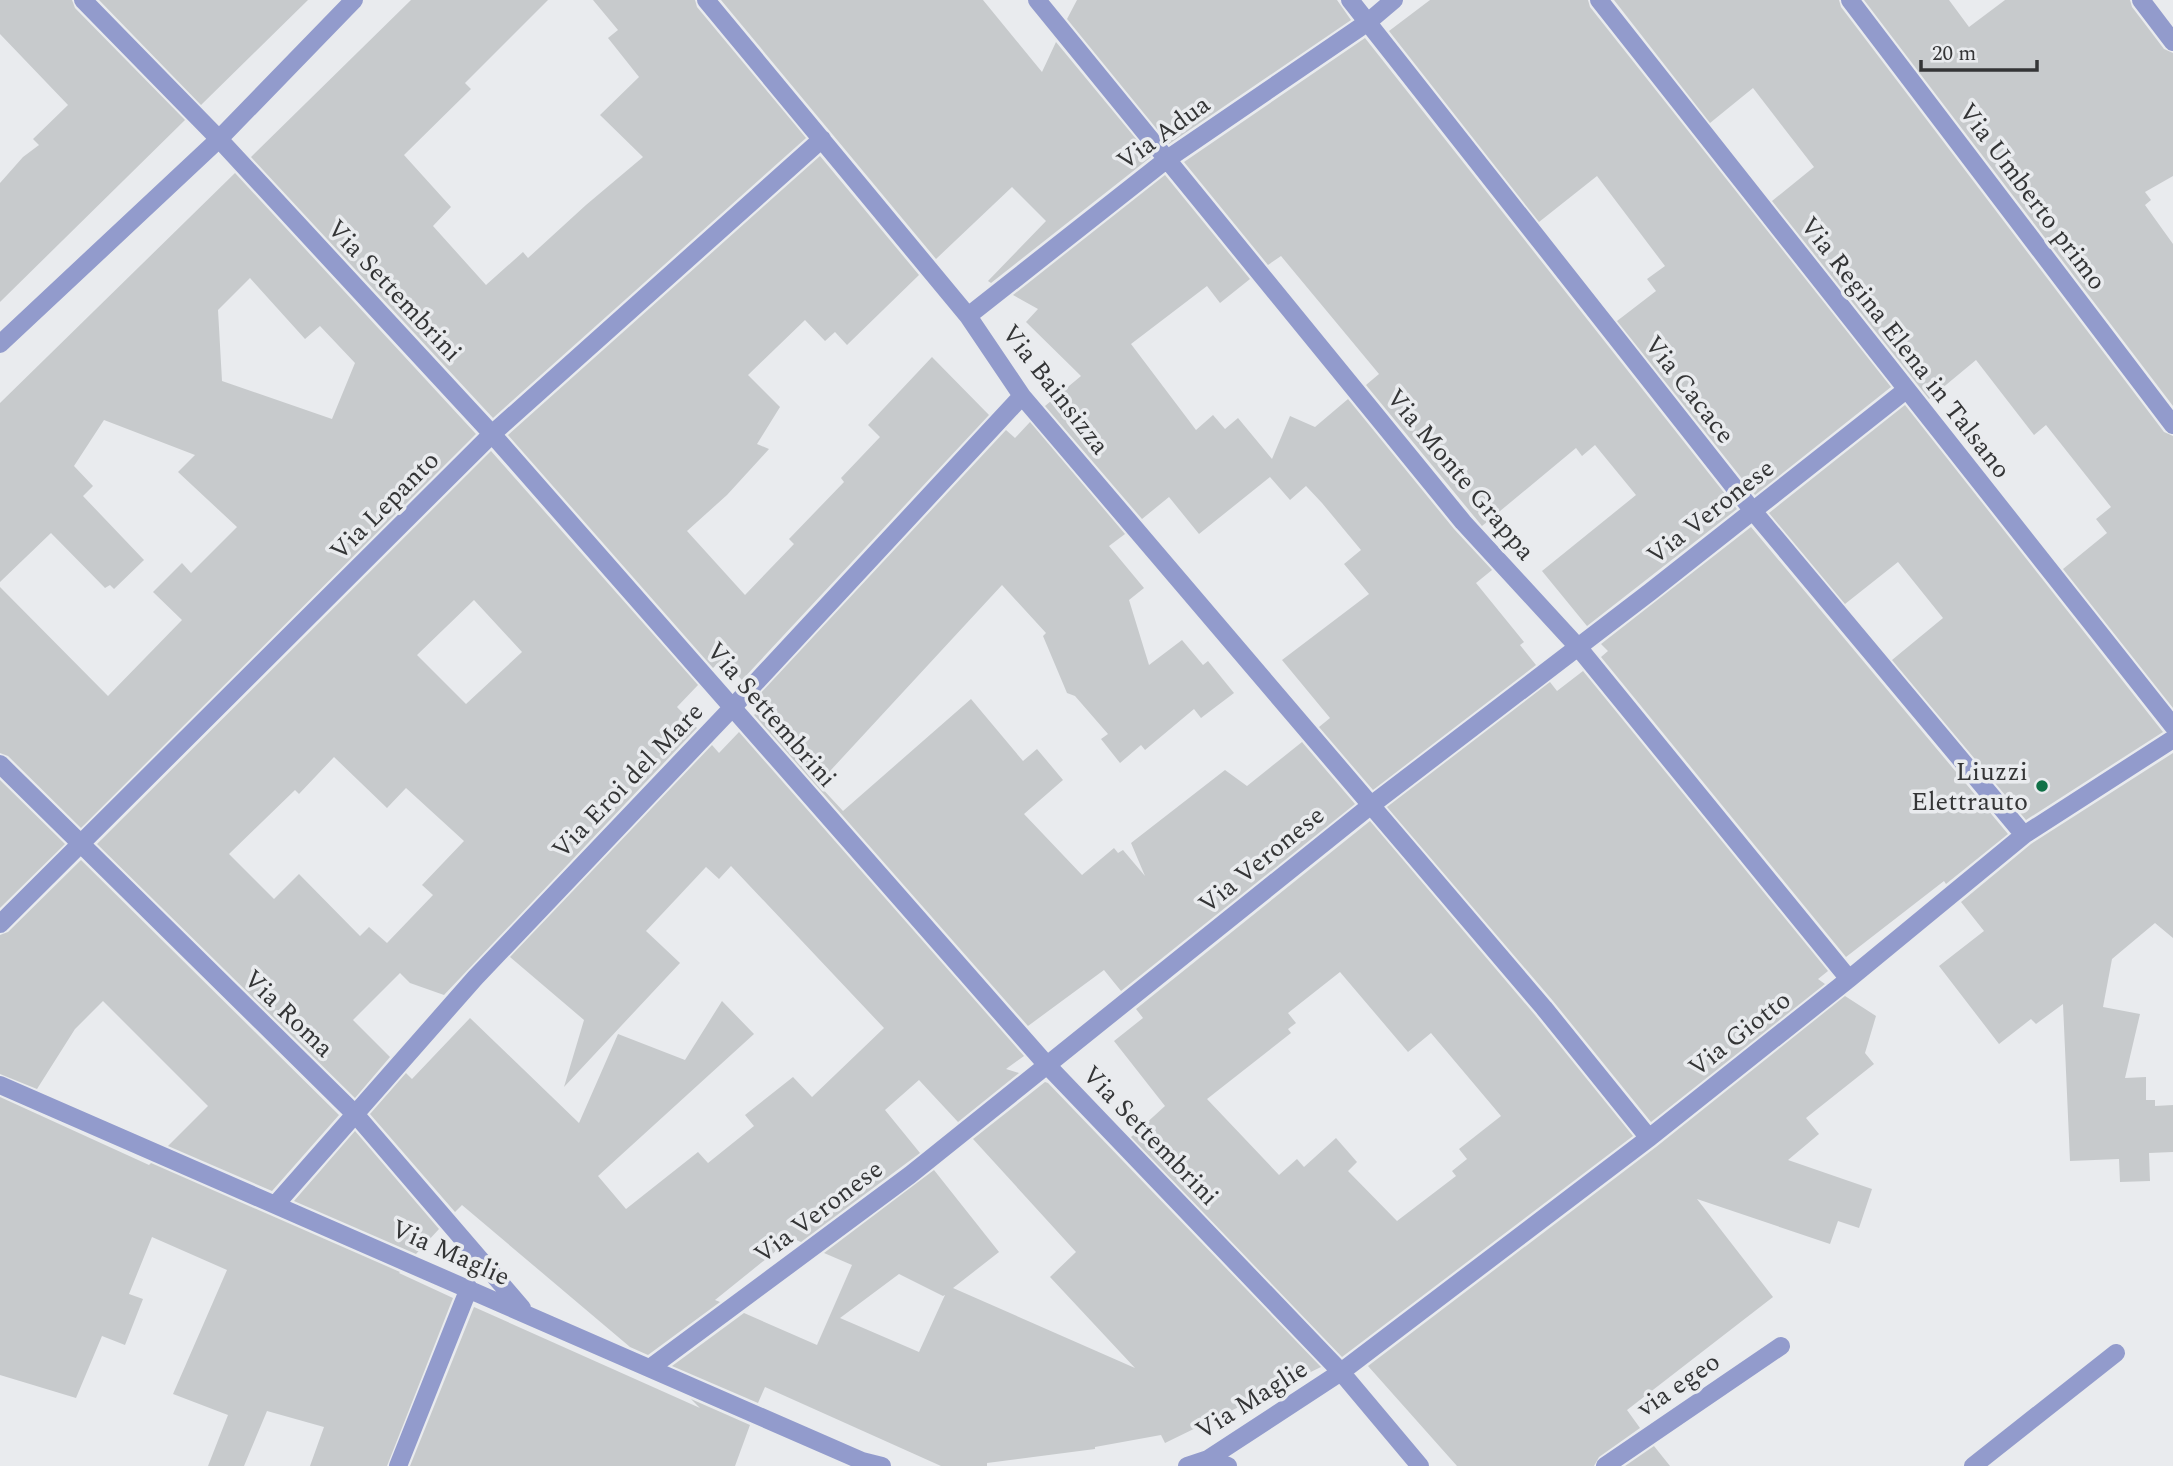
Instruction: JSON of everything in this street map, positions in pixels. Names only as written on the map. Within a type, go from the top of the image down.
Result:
[{"type":"street","name":"Via Settembrini","points":[[83,0],[219,139],[492,434],[1046,1064],[1341,1372],[1420,1466]]},
{"type":"street","points":[[3,334],[219,139],[354,0]]},
{"type":"street","name":"Via Bainsizza","points":[[706,0],[968,316],[1022,396],[1544,1008],[1649,1138]]},
{"type":"street","name":"Via Monte Grappa","points":[[1037,0],[1463,522],[1578,647],[1849,979]]},
{"type":"street","name":"Via Cacace","points":[[1350,0],[1753,511],[2024,835]]},
{"type":"street","name":"Via Adua","points":[[968,316],[1166,160],[1368,22],[1394,0]]},
{"type":"street","name":"Via Regina Elena in Talsano","points":[[1600,0],[2173,726]]},
{"type":"street","name":"Via Umberto primo","points":[[1850,0],[2173,425]]},
{"type":"street","points":[[2141,0],[2173,42]]},
{"type":"street","name":"Via Lepanto","points":[[0,924],[492,434],[822,139]]},
{"type":"street","name":"Via Veronese","points":[[650,1368],[910,1175],[1370,806],[1906,390]]},
{"type":"street","name":"Via Eroi del Mare","points":[[276,1204],[475,978],[732,708],[1022,396]]},
{"type":"street","name":"Via Giotto","points":[[1341,1372],[1649,1138],[2024,835],[2173,739]]},
{"type":"street","name":"Via Roma","points":[[0,764],[356,1115],[526,1313]]},
{"type":"street","name":"Via Maglie","points":[[0,1085],[526,1313],[861,1463],[882,1466]]},
{"type":"street","points":[[398,1466],[469,1288]]},
{"type":"street","name":"via egeo","points":[[1605,1466],[1781,1346]]},
{"type":"street","points":[[1973,1466],[2116,1353]]},
{"type":"street","name":"Via Maglie","points":[[1187,1466],[1208,1459],[1341,1372]]},
{"type":"street","points":[[1208,1459],[1228,1466]]},
{"type":"building","points":[[0,0],[72,0],[75,8],[185,120],[0,302],[0,183],[23,157],[39,145],[33,139],[68,105],[0,34]]},
{"type":"building","points":[[99,0],[308,0],[201,105]]},
{"type":"building","points":[[411,0],[548,0],[465,83],[471,89],[404,155],[451,207],[433,226],[486,285],[523,252],[528,258],[643,157],[600,115],[639,77],[608,38],[618,30],[593,0],[695,0],[697,7],[806,138],[493,418],[251,157]]},
{"type":"building","points":[[721,0],[983,0],[1042,72],[1056,42],[1151,157],[991,283],[988,281],[1046,221],[1012,187],[936,259]]},
{"type":"building","points":[[1077,0],[1337,0],[1351,20],[1169,144],[1067,19]]},
{"type":"building","points":[[1430,0],[1588,0],[1590,7],[1891,387],[1755,495],[1617,321],[1656,291],[1647,279],[1665,266],[1597,176],[1539,222],[1389,31]]},
{"type":"building","points":[[1614,0],[1839,0],[1841,7],[2164,432],[2173,436],[2173,708],[2063,569],[2107,533],[2096,519],[2111,507],[2046,425],[2034,435],[1976,360],[1929,399],[1772,201],[1814,167],[1753,88],[1710,123]]},
{"type":"building","points":[[1864,0],[1949,0],[1969,27],[2005,0],[2130,0],[2132,7],[2164,49],[2173,53],[2173,176],[2145,192],[2151,200],[2145,205],[2173,244],[2173,406]]},
{"type":"building","points":[[1365,38],[1737,509],[1587,626],[1542,571],[1636,495],[1595,445],[1582,456],[1576,448],[1482,526],[1366,385],[1379,374],[1281,256],[1268,265],[1184,162]]},
{"type":"building","points":[[820,156],[919,275],[847,345],[835,332],[825,341],[805,320],[748,375],[780,407],[757,444],[769,449],[727,495],[687,531],[745,595],[794,544],[789,539],[844,482],[841,478],[880,437],[868,425],[932,357],[989,415],[742,680],[722,659],[713,668],[508,435]]},
{"type":"building","points":[[235,173],[476,434],[81,828],[8,756],[0,753],[0,587],[108,696],[182,620],[153,592],[182,563],[191,573],[237,527],[178,472],[195,455],[104,420],[74,466],[93,486],[83,496],[144,560],[114,589],[110,585],[105,588],[51,533],[0,582],[0,403]],"holes":[[[250,278],[305,339],[320,326],[355,363],[332,419],[222,381],[218,310]]]},
{"type":"building","points":[[1165,175],[1250,279],[1220,303],[1207,286],[1131,344],[1196,430],[1213,415],[1225,429],[1238,418],[1272,459],[1290,416],[1315,427],[1348,399],[1454,529],[1492,570],[1476,583],[1524,642],[1520,645],[1536,665],[1373,790],[1319,727],[1330,718],[1282,660],[1369,594],[1344,564],[1361,550],[1322,503],[1306,486],[1290,500],[1270,477],[1199,534],[1169,497],[1142,519],[1045,406],[1081,376],[1026,322],[1038,309],[1013,295]]},
{"type":"building","points":[[1905,405],[2163,732],[2026,820],[1892,660],[1943,618],[1898,562],[1845,604],[1769,513]]},
{"type":"building","points":[[1030,422],[1125,534],[1109,546],[1144,588],[1129,600],[1149,665],[1182,640],[1203,665],[1208,661],[1234,693],[1201,718],[1194,709],[1145,750],[1141,745],[1120,763],[1101,739],[1108,734],[1075,696],[1067,693],[1043,636],[1046,633],[1002,585],[818,784],[843,811],[971,699],[1023,761],[1037,749],[1063,780],[1024,814],[1082,875],[1114,848],[1118,853],[1123,850],[1145,876],[1131,843],[1225,770],[1247,786],[1302,742],[1355,804],[1121,991],[1104,970],[1028,1026],[754,715],[764,705],[757,697],[1006,430],[1015,438]]},
{"type":"building","points":[[491,451],[698,685],[677,707],[697,728],[444,995],[410,983],[400,973],[353,1020],[390,1057],[355,1098],[97,844]],"holes":[[[474,600],[522,652],[466,704],[417,655]],[[334,757],[387,808],[406,788],[464,841],[422,885],[433,895],[387,943],[369,927],[360,936],[299,874],[274,899],[229,854],[295,790],[299,794]]]},
{"type":"building","points":[[1751,527],[2008,834],[1946,884],[1944,881],[1846,957],[1601,657],[1608,651],[1601,644]]},
{"type":"building","points":[[1583,671],[1828,971],[1818,979],[1825,984],[1651,1122],[1553,1001],[1387,807],[1550,682],[1557,691]]},
{"type":"building","points":[[739,732],[1024,1056],[1006,1069],[1019,1073],[958,1122],[919,1080],[885,1110],[920,1153],[801,1242],[792,1238],[715,1300],[720,1302],[648,1355],[630,1347],[462,1205],[455,1212],[370,1114],[406,1073],[412,1079],[470,1018],[579,1123],[618,1034],[685,1060],[722,1001],[754,1034],[598,1176],[626,1209],[698,1152],[708,1163],[754,1126],[745,1115],[793,1077],[812,1097],[884,1028],[731,866],[719,879],[706,867],[646,931],[680,963],[564,1087],[584,1020],[510,957],[712,745],[719,753]]},
{"type":"building","points":[[2173,753],[2173,938],[2155,923],[2112,959],[2103,1007],[2140,1014],[2125,1078],[2146,1077],[2146,1100],[2155,1100],[2155,1106],[2173,1105],[2173,1152],[2149,1153],[2150,1181],[2120,1182],[2119,1159],[2070,1161],[2063,1004],[2036,1024],[2031,1019],[1999,1044],[1939,966],[1984,931],[1961,902],[2031,844]]},
{"type":"building","points":[[0,780],[65,844],[0,908]]},
{"type":"building","points":[[1370,821],[1535,1015],[1633,1136],[1342,1357],[1131,1137],[1165,1106],[1114,1041],[1143,1018],[1136,1009]],"holes":[[[1340,972],[1408,1052],[1431,1033],[1501,1116],[1459,1149],[1467,1159],[1452,1171],[1456,1176],[1397,1221],[1348,1171],[1357,1162],[1336,1138],[1304,1167],[1297,1159],[1279,1175],[1207,1099],[1291,1033],[1288,1029],[1296,1023],[1288,1013]]]},
{"type":"building","points":[[81,860],[339,1115],[272,1191],[168,1146],[208,1106],[103,1001],[75,1029],[37,1089],[0,1074],[0,935],[8,932]]},
{"type":"building","points":[[1845,996],[1876,1016],[1865,1053],[1874,1064],[1806,1118],[1819,1134],[1788,1160],[1872,1189],[1859,1228],[1838,1221],[1830,1244],[1697,1199],[1773,1297],[1627,1410],[1640,1428],[1599,1457],[1594,1466],[1457,1466],[1368,1366],[1656,1147]]},
{"type":"building","points":[[1045,1082],[1048,1083],[1321,1367],[1165,1443],[1161,1435],[1095,1449],[987,1463],[987,1466],[941,1466],[765,1387],[758,1403],[672,1366],[744,1313],[817,1345],[852,1265],[824,1253],[934,1170],[999,1252],[953,1288],[1135,1368],[1050,1277],[1076,1252],[973,1139]],"holes":[[[899,1274],[945,1295],[919,1352],[840,1318]]]},
{"type":"building","points":[[0,1097],[149,1165],[151,1163],[400,1272],[453,1298],[387,1466],[310,1466],[324,1427],[267,1411],[244,1466],[208,1466],[228,1415],[173,1394],[227,1270],[152,1237],[129,1294],[143,1299],[125,1345],[102,1336],[76,1398],[0,1375]]},
{"type":"building","points":[[355,1131],[439,1229],[416,1254],[294,1201]]},
{"type":"building","points":[[474,1307],[700,1408],[691,1399],[750,1425],[735,1466],[410,1466]]},
{"type":"building","points":[[1654,1446],[1670,1466],[1625,1466]]},
{"type":"place","name":"Liuzzi Elettrauto","points":[[2042,786]]}]
